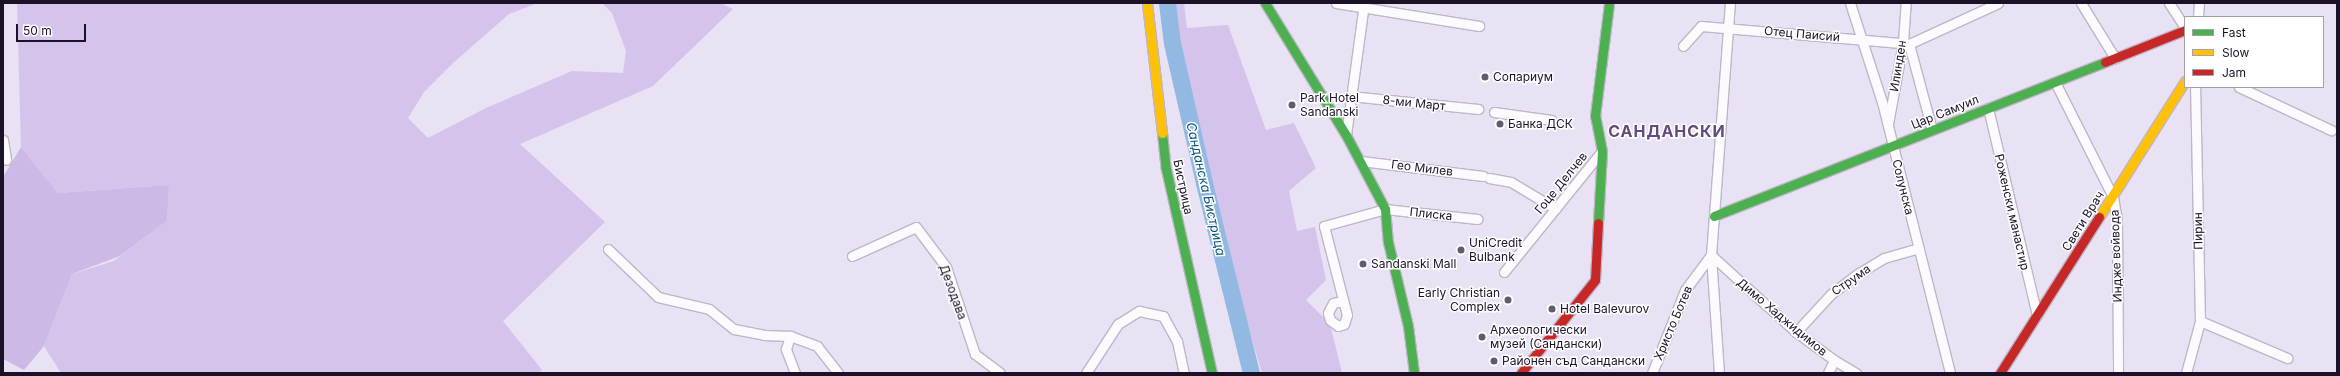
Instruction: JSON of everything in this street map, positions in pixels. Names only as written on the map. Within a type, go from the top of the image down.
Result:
[{"type":"street","name":"Бистрица","points":[[1147,3],[1166,169],[1212,373]]},
{"type":"street","points":[[1265,3],[1361,161],[1385,209],[1388,242],[1408,326],[1414,373]]},
{"type":"street","points":[[1336,3],[1363,5],[1479,26]]},
{"type":"street","name":"Гоце Делчев","points":[[1504,272],[1602,151],[1595,116],[1609,3]]},
{"type":"street","points":[[1718,373],[1711,256],[1730,3]]},
{"type":"street","name":"Солунска","points":[[1850,3],[1863,39],[1888,128],[1950,373]]},
{"type":"street","name":"Илинден","points":[[1888,128],[1906,43],[1906,3]]},
{"type":"street","points":[[1932,130],[1906,43],[1998,3]]},
{"type":"street","points":[[2081,3],[2115,58]]},
{"type":"street","points":[[2169,3],[2184,27]]},
{"type":"street","points":[[2198,3],[2198,16]]},
{"type":"street","points":[[1346,136],[1363,5]]},
{"type":"street","name":"Отец Паисий","points":[[1683,46],[1701,26],[1906,43]]},
{"type":"street","name":"Цар Самуил","points":[[1714,216],[2184,29]]},
{"type":"street","name":"Индже войвода","points":[[2054,82],[2113,197],[2117,220],[2118,373]]},
{"type":"street","name":"Свети Врач","points":[[2000,373],[2113,197],[2184,83]]},
{"type":"street","name":"Пирин","points":[[2186,373],[2200,321],[2195,88]]},
{"type":"street","points":[[2241,88],[2331,130]]},
{"type":"street","name":"8-ми Март","points":[[1350,96],[1478,109]]},
{"type":"street","name":"Роженски манастир","points":[[1988,108],[2037,315]]},
{"type":"street","points":[[1494,112],[1551,120]]},
{"type":"street","points":[[3,140],[6,160]]},
{"type":"street","points":[[1521,373],[1595,280],[1602,151]]},
{"type":"street","name":"Гео Милев","points":[[1361,161],[1486,177],[1511,182],[1556,209]]},
{"type":"street","points":[[1343,301],[1324,226],[1385,209]]},
{"type":"street","name":"Плиска","points":[[1385,209],[1477,219]]},
{"type":"street","name":"Дезодава","points":[[852,256],[916,227],[946,267],[975,354],[1000,373]]},
{"type":"street","name":"Струма","points":[[1796,332],[1831,294],[1859,273],[1884,258],[1919,248]]},
{"type":"street","points":[[608,249],[658,297],[709,309],[734,329],[764,335],[790,336],[817,346],[838,373]]},
{"type":"street","name":"Димо Хаджидимов","points":[[1711,256],[1796,332],[1834,360],[1856,373]]},
{"type":"street","name":"Христо Ботев","points":[[1652,373],[1685,290],[1711,256]]},
{"type":"street","points":[[1086,373],[1118,324],[1139,311],[1163,316],[1177,341],[1184,373]]},
{"type":"street","points":[[2200,321],[2287,358]]},
{"type":"street","points":[[790,336],[786,349],[796,373]]},
{"type":"street","points":[[1828,373],[1834,360]]},
{"type":"shaded area","points":[[17,3],[538,3],[509,14],[453,63],[424,92],[408,118],[428,138],[486,108],[572,71],[623,73],[626,51],[612,13],[602,3],[720,3],[733,9],[653,86],[520,144],[605,222],[503,321],[542,370],[538,373],[61,373],[44,346],[72,274],[114,261],[167,221],[169,185],[58,193],[21,147]]},
{"type":"shaded area","points":[[1171,3],[1184,3],[1187,28],[1228,25],[1266,130],[1294,123],[1316,168],[1289,191],[1297,231],[1315,227],[1326,280],[1306,300],[1330,324],[1342,373],[1262,373],[1218,223],[1175,30]]},
{"type":"shaded area","points":[[21,147],[58,193],[169,185],[167,221],[120,256],[72,274],[44,346],[24,370],[3,359],[3,177]]},
{"type":"waterway","name":"Санданска Бистрица","points":[[1167,3],[1172,43],[1204,183],[1251,373]]},
{"type":"traffic: fast","points":[[1265,3],[1346,135],[1385,209],[1388,242],[1408,326],[1414,373]]},
{"type":"traffic: fast","points":[[1598,223],[1602,151],[1595,116],[1609,3]]},
{"type":"traffic: fast","points":[[1714,216],[2105,62]]},
{"type":"traffic: fast","points":[[1162,133],[1166,169],[1212,373]]},
{"type":"traffic: slow","points":[[1147,3],[1162,133]]},
{"type":"traffic: slow","points":[[2099,217],[2184,83]]},
{"type":"traffic: jam","points":[[2105,62],[2184,30]]},
{"type":"traffic: jam","points":[[2000,373],[2099,217]]},
{"type":"traffic: jam","points":[[1521,373],[1595,280],[1598,223]]},
{"type":"place","name":"Сопариум","points":[[1485,77]]},
{"type":"place","name":"Park Hotel Sandanski","points":[[1292,105]]},
{"type":"place","name":"Банка ДСК","points":[[1500,124]]},
{"type":"place","name":"UniCredit Bulbank","points":[[1461,250]]},
{"type":"place","name":"Sandanski Mall","points":[[1363,264]]},
{"type":"place","name":"Early Christian Complex","points":[[1508,300]]},
{"type":"place","name":"Hotel Balevurov","points":[[1552,309]]},
{"type":"place","name":"Археологически музей (Сандански)","points":[[1482,337]]},
{"type":"place","name":"Районен съд Сандански","points":[[1494,361]]},
{"type":"district","name":"САНДАНСКИ","points":[[1667,131]]}]
